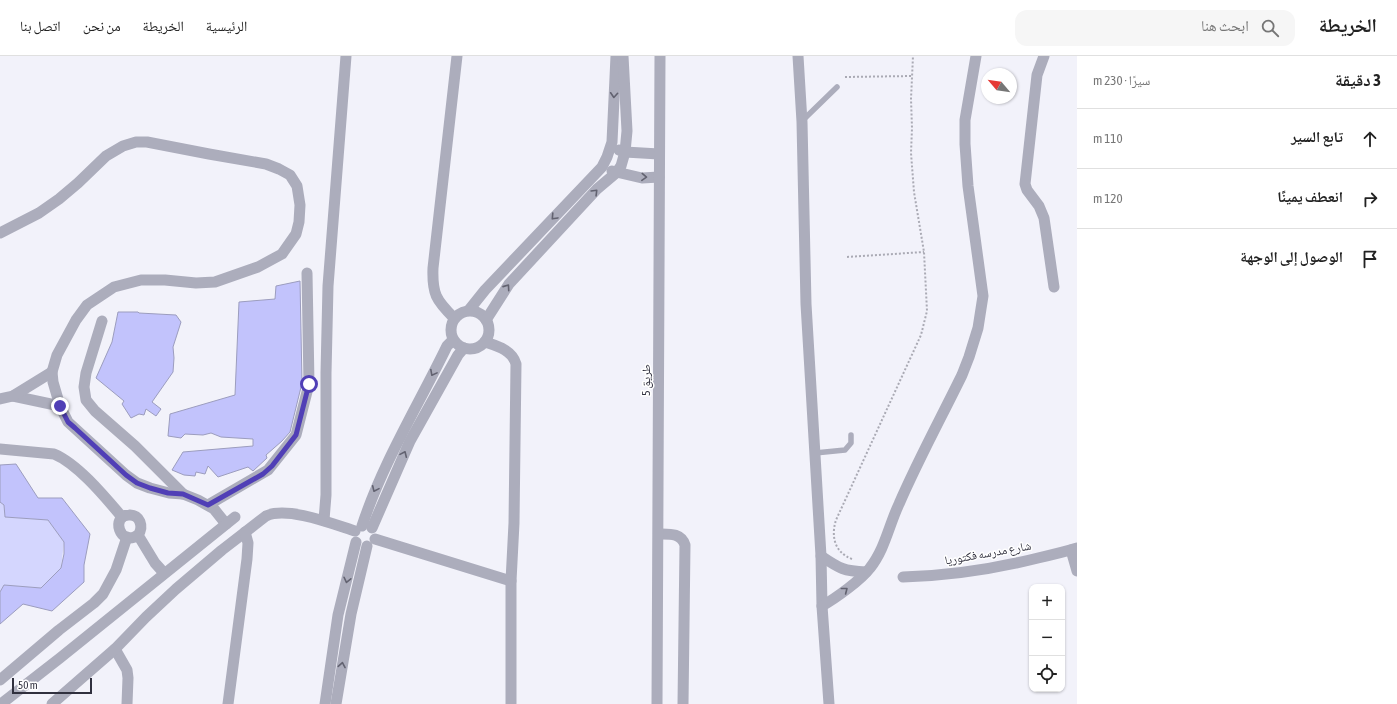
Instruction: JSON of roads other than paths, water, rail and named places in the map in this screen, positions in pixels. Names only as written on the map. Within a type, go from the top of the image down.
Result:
[{"type":"street","points":[[324,520],[326,495],[328,286],[346,56]]},
{"type":"street","points":[[454,318],[441,305],[433,289],[432,268],[457,56]]},
{"type":"street","points":[[469,310],[479,313],[486,320],[489,327],[485,342],[472,349],[464,348],[453,340],[450,329],[454,318],[469,310],[485,290],[602,167],[612,142],[616,56]]},
{"type":"street","points":[[486,320],[509,284],[597,189],[616,173],[621,166],[625,152],[627,122],[623,56]]},
{"type":"street","name":"طريق 5","points":[[657,704],[659,534],[660,56]]},
{"type":"street","points":[[798,56],[802,122],[806,304],[822,556],[822,606],[829,704]]},
{"type":"street","points":[[822,606],[836,598],[869,569],[878,557],[898,506],[962,375],[973,344],[981,313],[983,296],[968,186],[965,120],[976,56]]},
{"type":"street","points":[[1044,56],[1037,74],[1025,184],[1027,190],[1039,206],[1044,218],[1054,287]]},
{"type":"street","points":[[0,233],[39,213],[78,183],[106,156],[123,146],[136,142],[147,142],[266,164],[290,175],[297,186],[300,205],[299,222],[296,234],[282,254],[258,268],[216,282],[196,283],[165,280],[141,280],[114,287],[87,306],[76,320],[57,355],[52,372],[53,382],[60,406],[68,422],[126,475],[137,483],[150,488],[168,493],[183,494],[208,505],[216,511],[226,524]]},
{"type":"street","points":[[611,147],[625,152],[659,154]]},
{"type":"street","points":[[602,167],[616,173],[642,178],[659,177]]},
{"type":"street","points":[[208,505],[268,470],[296,435],[309,384],[307,273]]},
{"type":"street","points":[[102,321],[86,373],[84,388],[86,400],[95,411],[135,446],[183,494]]},
{"type":"street","points":[[325,704],[333,696],[351,614],[366,534],[369,503],[398,438],[447,346],[453,340]]},
{"type":"street","points":[[485,342],[506,350],[514,358],[516,364],[514,523],[511,581],[511,704]]},
{"type":"street","points":[[366,534],[410,442],[458,355],[464,348]]},
{"type":"street","points":[[13,396],[52,372]]},
{"type":"street","points":[[0,398],[13,396],[60,406]]},
{"type":"street","points":[[0,449],[54,454],[59,456],[80,472],[108,500],[122,517]]},
{"type":"street","points":[[52,704],[115,649],[176,589],[222,550],[260,520],[272,513],[282,513],[324,520],[511,581]]},
{"type":"street","points":[[0,680],[103,594],[132,536],[141,528],[138,518],[131,515],[125,515],[119,522],[119,530],[123,535],[132,536],[164,573]]},
{"type":"street","points":[[1,704],[234,517]]},
{"type":"street","points":[[228,704],[247,559],[248,543],[245,532]]},
{"type":"street","points":[[333,696],[338,615],[356,542],[354,534],[366,534]]},
{"type":"street","points":[[659,534],[676,535],[683,540],[685,545],[683,704]]},
{"type":"street","points":[[1074,549],[1077,571]]},
{"type":"street","name":"شارع مدرسه فكتوريا","points":[[903,577],[931,576],[985,569],[1024,562],[1074,549]]},
{"type":"street","points":[[822,556],[836,566],[852,572],[869,569]]},
{"type":"street","points":[[115,649],[127,670],[127,704]]},
{"type":"lane","points":[[802,122],[837,87]]},
{"type":"lane","points":[[815,453],[845,450],[851,443],[851,435]]}]
